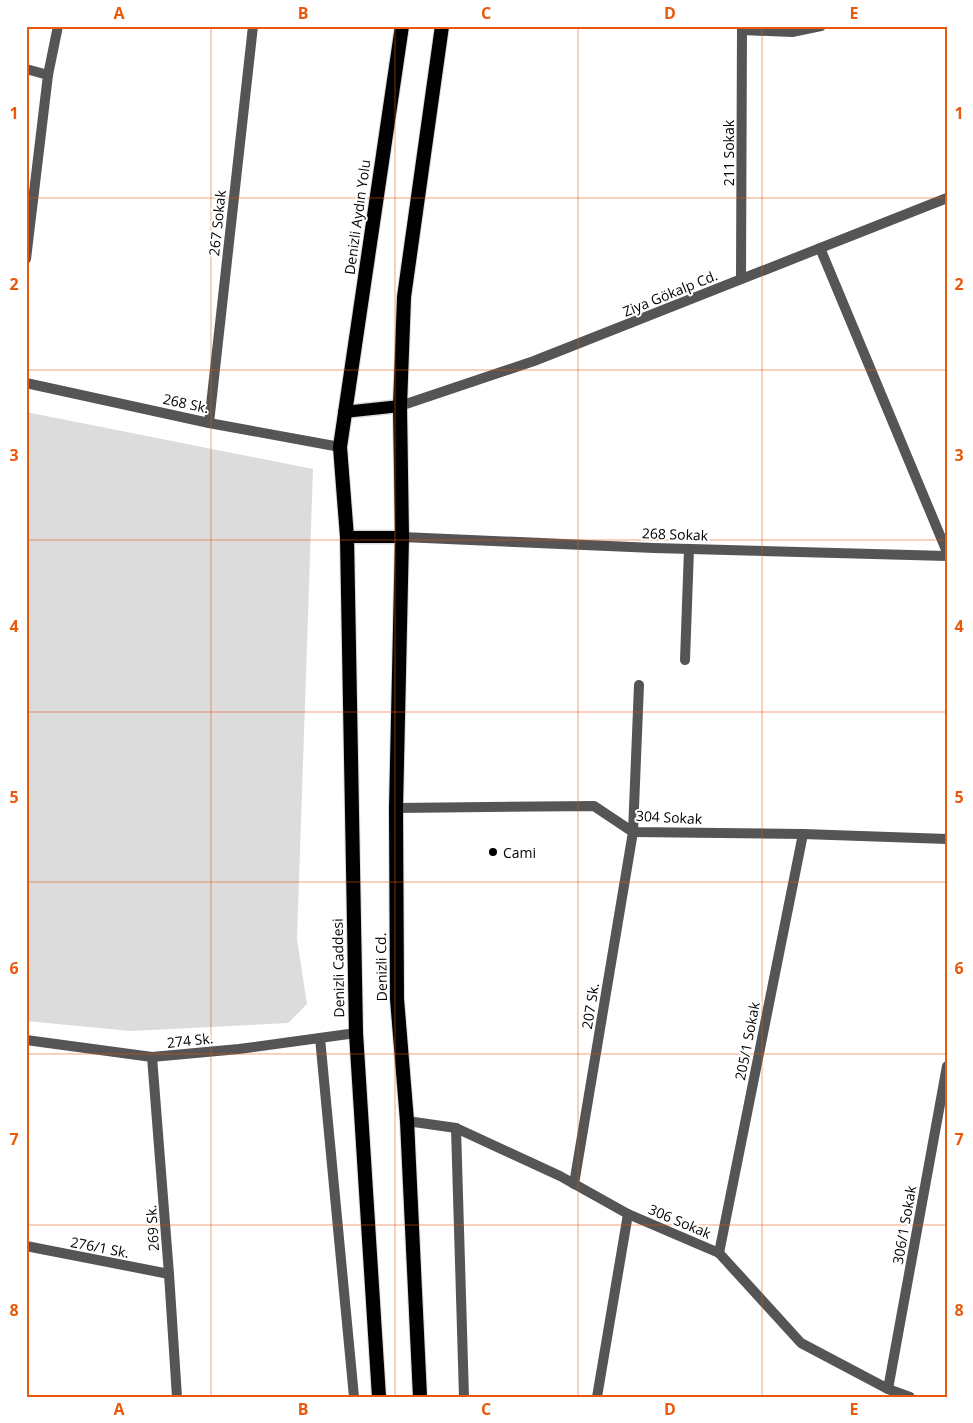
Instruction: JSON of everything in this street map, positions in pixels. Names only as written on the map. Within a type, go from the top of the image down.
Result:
[{"type":"highway","name":"Denizli Aydın Yolu","points":[[340,447],[402,26]]},
{"type":"highway","points":[[400,406],[404,296],[442,26]]},
{"type":"highway","name":"Denizli Cd.","points":[[400,406],[402,536],[396,808],[397,999],[407,1121],[420,1397]]},
{"type":"highway","name":"Denizli Caddesi","points":[[340,447],[347,537],[356,1033],[379,1397]]},
{"type":"main road","points":[[344,412],[400,406]]},
{"type":"main road","points":[[347,537],[402,536]]},
{"type":"street","points":[[26,260],[48,75],[58,26]]},
{"type":"street","name":"267 Sokak","points":[[208,422],[253,26]]},
{"type":"street","points":[[742,28],[792,32],[821,26]]},
{"type":"street","name":"211 Sokak","points":[[741,280],[742,28]]},
{"type":"street","points":[[26,69],[48,75]]},
{"type":"street","name":"Ziya Gökalp Cd.","points":[[400,406],[534,361],[947,198]]},
{"type":"street","points":[[820,248],[947,552]]},
{"type":"street","name":"268 Sk.","points":[[26,383],[208,422],[340,447]]},
{"type":"street","name":"268 Sokak","points":[[402,536],[689,549],[947,556]]},
{"type":"street","points":[[685,660],[689,549]]},
{"type":"street","name":"207 Sk.","points":[[574,1184],[632,832],[639,685]]},
{"type":"street","name":"304 Sokak","points":[[396,808],[594,806],[632,832],[803,834],[947,839]]},
{"type":"street","name":"205/1 Sokak","points":[[719,1253],[803,834]]},
{"type":"street","name":"274 Sk.","points":[[26,1040],[152,1057],[239,1049],[356,1033]]},
{"type":"street","points":[[320,1038],[354,1397]]},
{"type":"street","name":"269 Sk.","points":[[152,1057],[177,1397]]},
{"type":"street","name":"306/1 Sokak","points":[[888,1389],[942,1116],[947,1066]]},
{"type":"street","name":"306 Sokak","points":[[407,1121],[456,1128],[560,1176],[628,1214],[719,1253],[801,1343],[888,1389],[910,1397]]},
{"type":"street","points":[[456,1128],[464,1397]]},
{"type":"street","points":[[597,1397],[628,1214]]},
{"type":"street","name":"276/1 Sk.","points":[[26,1246],[169,1274]]},
{"type":"shaded area","points":[[26,412],[313,469],[297,939],[307,1004],[288,1023],[131,1031],[26,1021]]},
{"type":"place","name":"Cami","points":[[493,852]]}]
